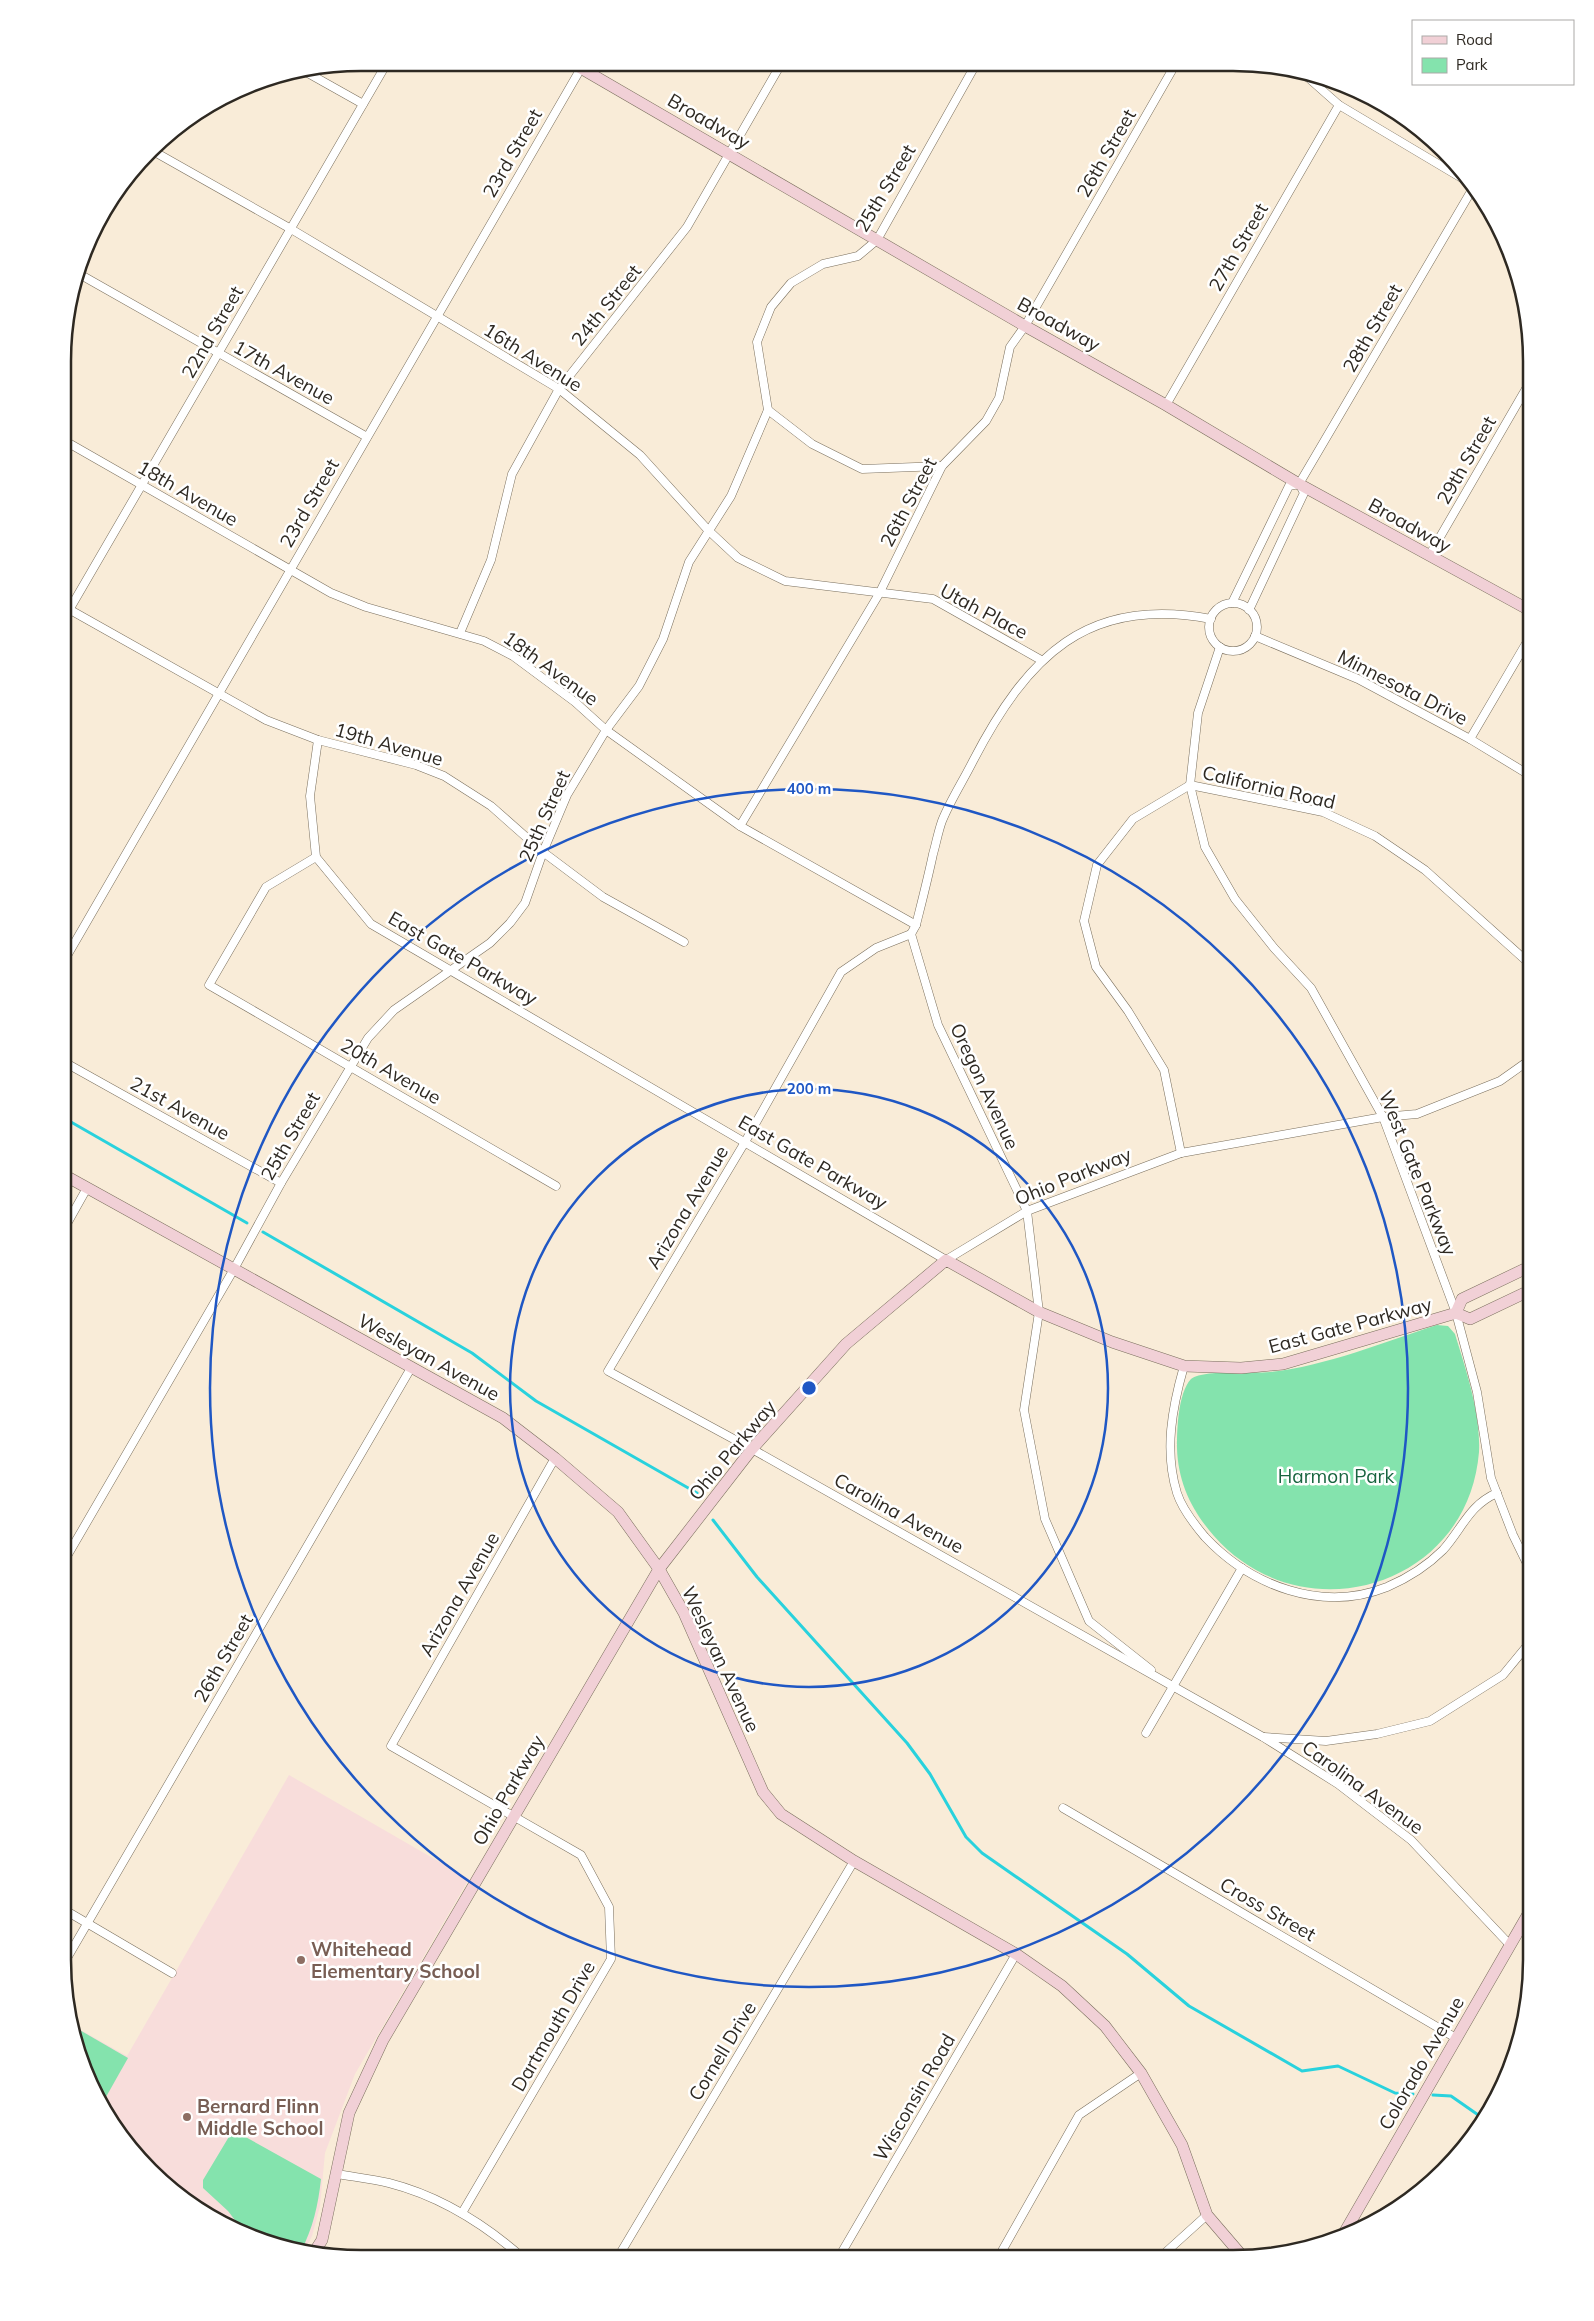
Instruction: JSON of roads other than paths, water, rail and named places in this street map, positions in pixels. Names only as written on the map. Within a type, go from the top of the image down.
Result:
[{"type":"street","name":"22nd Street","points":[[71,603],[219,354],[382,71]]},
{"type":"street","name":"23rd Street","points":[[71,948],[367,437],[576,71]]},
{"type":"street","name":"Broadway","points":[[589,71],[876,240],[1025,326],[1166,404],[1299,484],[1523,606]]},
{"type":"street","name":"24th Street","points":[[460,633],[491,560],[512,474],[559,389],[687,227],[731,154],[777,71]]},
{"type":"street","name":"25th Street","points":[[71,1549],[234,1269],[281,1183],[349,1066],[368,1038],[394,1010],[490,943],[510,924],[526,903],[543,852],[566,795],[606,730],[639,686],[659,646],[689,562],[708,530],[732,496],[768,410],[757,342],[770,307],[791,283],[823,264],[858,256],[876,240],[972,71]]},
{"type":"street","name":"26th Street","points":[[740,826],[879,594],[942,466],[986,421],[999,398],[1010,346],[1025,326],[1172,71]]},
{"type":"street","points":[[313,76],[363,104]]},
{"type":"street","points":[[1314,83],[1339,105],[1454,173]]},
{"type":"street","name":"27th Street","points":[[1166,404],[1339,105]]},
{"type":"street","name":"16th Avenue","points":[[158,154],[290,229],[559,389],[640,455],[708,530],[738,558],[785,581],[879,594]]},
{"type":"street","name":"28th Street","points":[[1299,484],[1470,194]]},
{"type":"street","name":"17th Avenue","points":[[84,277],[367,437]]},
{"type":"street","name":"29th Street","points":[[1429,556],[1523,395]]},
{"type":"street","points":[[768,410],[812,444],[862,469],[942,466]]},
{"type":"street","name":"18th Avenue","points":[[71,444],[331,593],[366,608],[484,640],[513,656],[576,702],[606,730],[740,826],[916,925]]},
{"type":"street","points":[[1232,604],[1289,486],[1299,484],[1304,494],[1249,610]]},
{"type":"street","name":"Utah Place","points":[[879,594],[932,599],[1041,660]]},
{"type":"street","points":[[1240,604],[1249,610],[1256,620],[1255,636],[1247,647],[1233,651],[1220,647],[1211,634],[1211,619],[1219,608],[1240,604]]},
{"type":"street","points":[[911,934],[916,925],[941,822],[991,726],[1041,660],[1069,637],[1124,616],[1149,613],[1180,613],[1211,619]]},
{"type":"street","name":"19th Avenue","points":[[71,614],[266,720],[318,740],[416,765],[444,776],[491,806],[543,852],[603,897],[684,942]]},
{"type":"street","name":"Minnesota Drive","points":[[1255,636],[1358,679],[1470,739],[1523,771]]},
{"type":"street","name":"West Gate Parkway","points":[[1220,647],[1198,713],[1190,785],[1205,847],[1235,899],[1274,948],[1311,988],[1383,1117],[1456,1313],[1477,1392],[1489,1464],[1496,1493],[1523,1556]]},
{"type":"street","points":[[1470,739],[1523,649]]},
{"type":"street","points":[[316,858],[310,796],[318,740]]},
{"type":"street","points":[[1181,1153],[1164,1070],[1128,1011],[1096,967],[1084,921],[1097,865],[1132,819],[1190,785]]},
{"type":"street","name":"California Road","points":[[1190,785],[1323,812],[1375,836],[1425,870],[1523,958]]},
{"type":"street","name":"East Gate Parkway","points":[[316,858],[371,924],[946,1260],[1039,1312],[1112,1342],[1184,1366],[1241,1368],[1283,1364],[1456,1313],[1470,1318],[1523,1294]]},
{"type":"street","name":"20th Avenue","points":[[316,858],[266,887],[209,985],[556,1186]]},
{"type":"street","name":"Arizona Avenue","points":[[608,1371],[745,1142],[841,972],[876,948],[911,934]]},
{"type":"street","name":"Oregon Avenue","points":[[911,934],[938,1025],[1027,1211],[1039,1312],[1024,1410],[1044,1519],[1089,1621],[1172,1686]]},
{"type":"street","name":"Ohio Parkway","points":[[318,2246],[322,2240],[349,2113],[383,2040],[514,1814],[658,1569],[752,1449],[846,1344],[946,1260],[1027,1211],[1181,1153],[1383,1117],[1417,1114],[1500,1081],[1523,1065]]},
{"type":"street","name":"21st Avenue","points":[[71,1066],[281,1183]]},
{"type":"street","name":"Wesleyan Avenue","points":[[71,1179],[503,1418],[555,1458],[618,1512],[658,1569],[684,1613],[763,1792],[781,1814],[854,1861],[1016,1954],[1062,1986],[1105,2026],[1141,2073],[1182,2145],[1207,2215],[1236,2250]]},
{"type":"street","points":[[71,1217],[87,1188]]},
{"type":"street","name":"East Gate Parkway","points":[[1456,1313],[1462,1299],[1523,1270]]},
{"type":"street","points":[[1184,1366],[1170,1434],[1171,1463],[1177,1494],[1183,1508],[1202,1533],[1227,1558],[1278,1588],[1303,1595],[1350,1596],[1379,1590],[1409,1576],[1433,1559],[1452,1539],[1477,1505],[1483,1499],[1496,1493]]},
{"type":"street","name":"26th Street","points":[[71,1953],[411,1368]]},
{"type":"street","name":"Carolina Avenue","points":[[608,1371],[752,1449],[1263,1737],[1338,1784],[1411,1840],[1510,1945]]},
{"type":"street","name":"Arizona Avenue","points":[[391,1746],[555,1458]]},
{"type":"street","points":[[1146,1733],[1242,1568]]},
{"type":"street","points":[[1263,1737],[1326,1740],[1377,1734],[1430,1721],[1503,1676],[1523,1651]]},
{"type":"street","name":"Dartmouth Drive","points":[[391,1746],[514,1814],[581,1855],[609,1907],[611,1959],[462,2213]]},
{"type":"street","name":"Cross Street","points":[[1063,1808],[1456,2038]]},
{"type":"street","name":"Cornell Drive","points":[[622,2250],[854,1861]]},
{"type":"street","points":[[71,1914],[172,1973]]},
{"type":"street","name":"Colorado Avenue","points":[[1348,2226],[1523,1923]]},
{"type":"street","name":"Wisconsin Road","points":[[844,2250],[1016,1954]]},
{"type":"street","points":[[1003,2250],[1079,2116],[1141,2073]]},
{"type":"street","points":[[336,2174],[389,2183],[430,2196],[462,2213],[515,2250]]},
{"type":"street","points":[[1168,2250],[1207,2215]]},
{"type":"waterway","points":[[71,1122],[247,1223]]},
{"type":"waterway","points":[[263,1232],[472,1353],[536,1401],[697,1493]]},
{"type":"waterway","points":[[713,1520],[757,1577],[907,1743],[930,1774],[966,1837],[982,1853],[1127,1954],[1189,2006],[1302,2071],[1338,2066],[1395,2093],[1413,2094]]},
{"type":"waterway","points":[[1433,2095],[1451,2096],[1478,2115]]},
{"type":"place","name":"Whitehead Elementary School","points":[[301,1960]]},
{"type":"place","name":"Bernard Flinn Middle School","points":[[187,2117]]},
{"type":"park label","name":"Harmon Park","points":[[1336,1476]]}]
